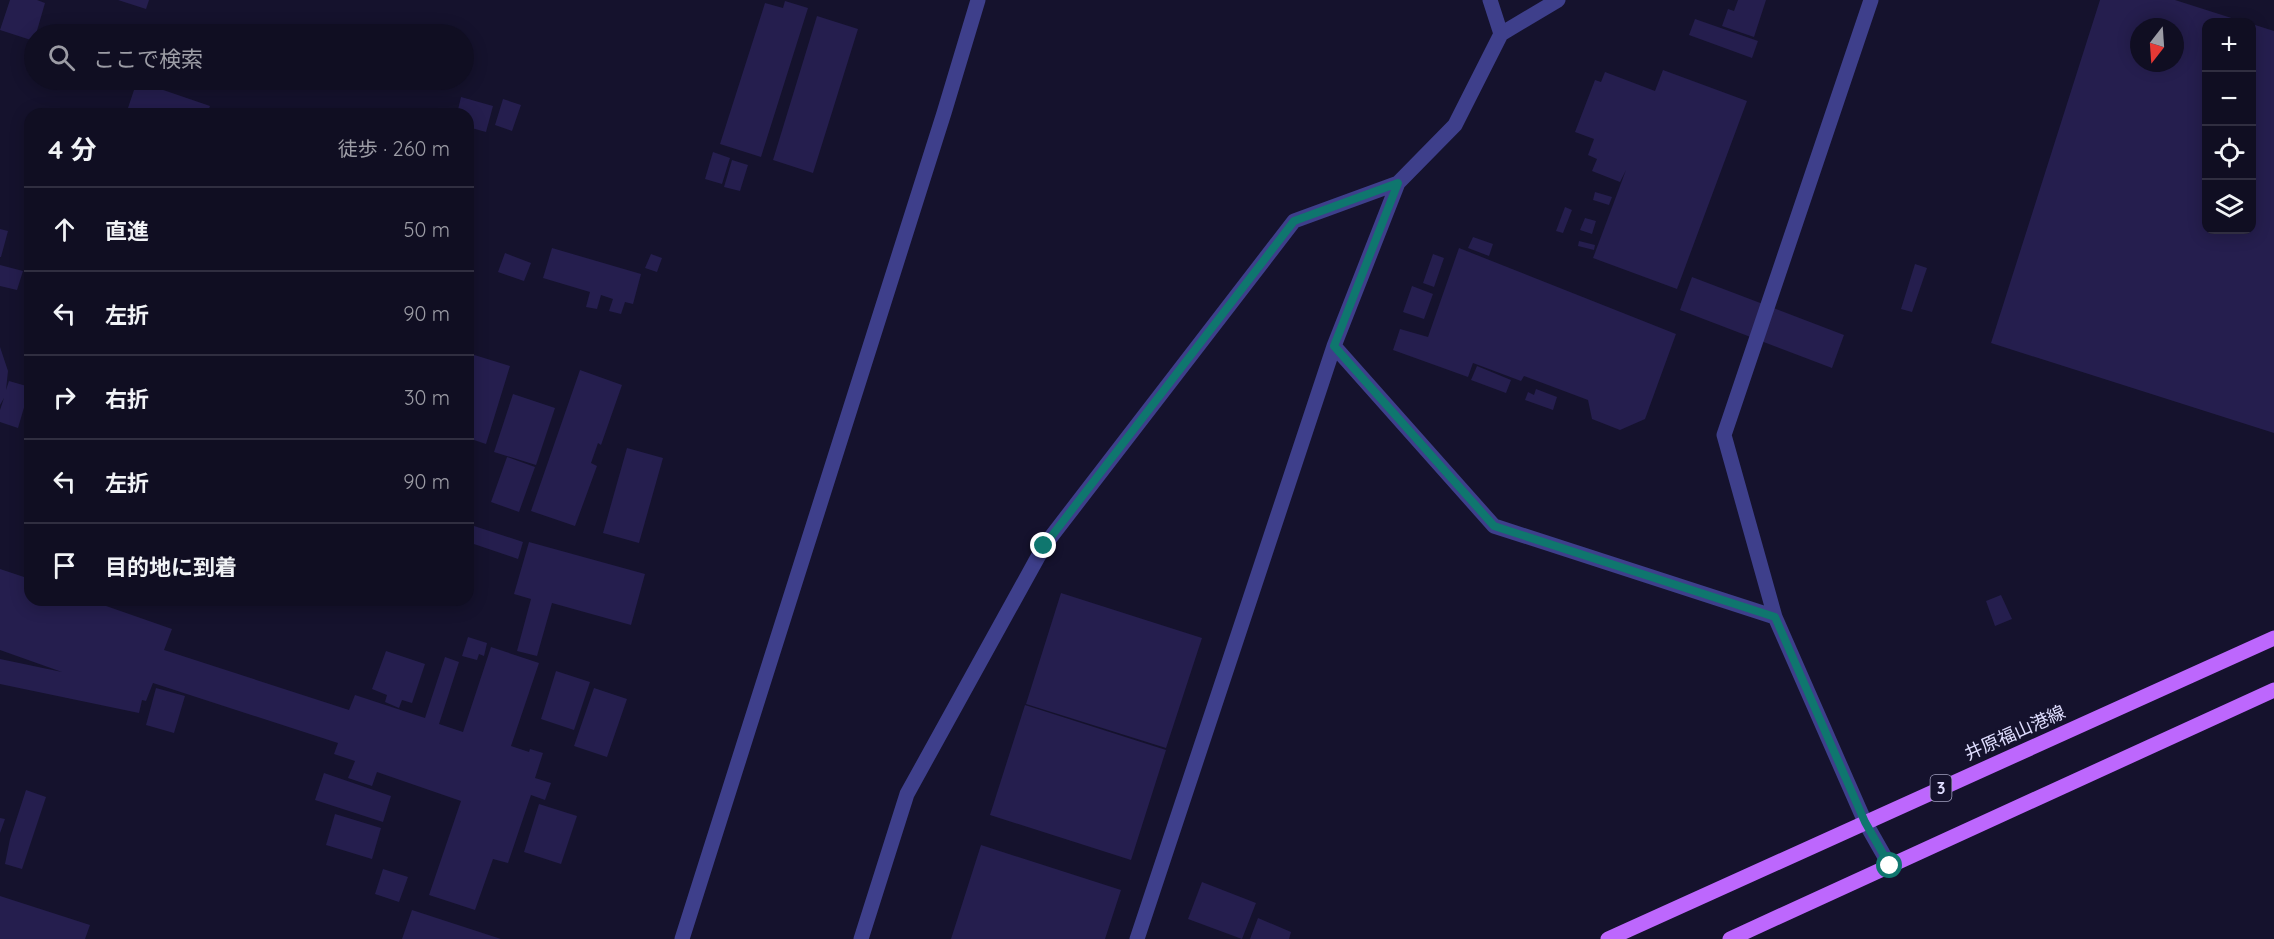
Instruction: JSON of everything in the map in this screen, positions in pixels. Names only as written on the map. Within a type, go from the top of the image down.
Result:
[{"type":"main road","name":"井原福山港線","points":[[1608,939],[2274,638]]},
{"type":"main road","points":[[1730,939],[2274,690]]},
{"type":"lane","points":[[682,939],[941,125],[978,0]]},
{"type":"lane","points":[[1490,0],[1501,34]]},
{"type":"lane","points":[[1137,939],[1334,346],[1398,183],[1455,125],[1501,34],[1558,0]]},
{"type":"lane","points":[[1870,0],[1724,435],[1775,617],[1865,822],[1890,866]]},
{"type":"lane","points":[[861,939],[907,794],[1044,546],[1294,221],[1398,183]]},
{"type":"lane","points":[[1334,346],[1494,526],[1775,617]]},
{"type":"building","points":[[10,0],[37,0],[45,3],[39,24],[24,24],[24,38],[0,30]]},
{"type":"building","points":[[118,0],[149,0],[146,9]]},
{"type":"building","points":[[1738,0],[1766,0],[1754,37],[1722,26],[1728,9],[1734,11]]},
{"type":"building","points":[[2100,0],[2175,0],[2231,18],[2202,18],[2202,234],[2256,234],[2256,25],[2274,31],[2274,433],[1991,343]]},
{"type":"building","points":[[785,1],[808,8],[761,157],[720,144],[765,3],[783,8]]},
{"type":"building","points":[[817,16],[858,29],[813,173],[773,160]]},
{"type":"building","points":[[1695,19],[1758,41],[1752,58],[1689,35]]},
{"type":"building","points":[[1663,70],[1747,101],[1677,289],[1593,258],[1626,170],[1620,182],[1592,171],[1597,159],[1588,155],[1594,139],[1575,132],[1595,80],[1601,82],[1605,72],[1655,91]]},
{"type":"building","points":[[134,90],[163,90],[210,106],[209,108],[128,108]]},
{"type":"building","points":[[461,97],[493,106],[486,132],[474,129],[474,108],[458,108]]},
{"type":"building","points":[[503,99],[521,105],[512,131],[495,125]]},
{"type":"building","points":[[713,152],[730,158],[722,184],[705,179]]},
{"type":"building","points":[[732,160],[748,165],[740,191],[724,187]]},
{"type":"building","points":[[1595,192],[1612,197],[1609,205],[1593,200]]},
{"type":"building","points":[[1565,207],[1572,210],[1563,233],[1556,231]]},
{"type":"building","points":[[1585,218],[1596,221],[1592,234],[1580,230]]},
{"type":"building","points":[[0,229],[8,231],[1,257],[0,257]]},
{"type":"building","points":[[1473,237],[1493,244],[1489,256],[1468,248]]},
{"type":"building","points":[[1579,241],[1595,245],[1594,250],[1578,246]]},
{"type":"building","points":[[552,248],[641,274],[633,304],[625,302],[621,314],[609,311],[613,299],[601,295],[597,309],[586,307],[590,292],[543,278]]},
{"type":"building","points":[[1459,248],[1676,334],[1645,419],[1620,430],[1592,419],[1588,400],[1524,376],[1521,381],[1473,363],[1468,377],[1393,350],[1400,329],[1428,337]]},
{"type":"building","points":[[505,253],[531,263],[524,281],[498,272]]},
{"type":"building","points":[[651,254],[662,258],[657,272],[645,268]]},
{"type":"building","points":[[1433,254],[1444,258],[1434,287],[1423,283]]},
{"type":"building","points":[[1915,264],[1927,268],[1912,312],[1901,309]]},
{"type":"building","points":[[0,265],[23,271],[17,290],[0,286]]},
{"type":"building","points":[[1692,277],[1844,335],[1832,368],[1680,310]]},
{"type":"building","points":[[1412,286],[1433,294],[1424,319],[1403,312]]},
{"type":"building","points":[[0,347],[8,371],[6,390],[9,381],[24,385],[24,408],[18,428],[0,422],[0,410],[4,398],[0,405]]},
{"type":"building","points":[[474,355],[510,366],[486,444],[474,440]]},
{"type":"building","points":[[1477,366],[1511,380],[1506,393],[1471,380]]},
{"type":"building","points":[[580,370],[622,385],[601,445],[598,443],[591,463],[597,466],[575,526],[531,511]]},
{"type":"building","points":[[1536,389],[1557,397],[1553,410],[1525,400],[1528,392],[1534,395]]},
{"type":"building","points":[[513,394],[555,408],[536,465],[494,452]]},
{"type":"building","points":[[627,448],[663,458],[639,543],[603,533]]},
{"type":"building","points":[[507,457],[535,467],[519,512],[491,502]]},
{"type":"building","points":[[474,526],[523,542],[518,559],[474,544]]},
{"type":"building","points":[[529,542],[645,574],[631,625],[552,603],[537,656],[517,651],[531,599],[514,594]]},
{"type":"building","points":[[0,569],[24,577],[24,606],[106,606],[172,629],[164,650],[349,710],[355,695],[425,718],[445,657],[459,662],[439,724],[463,732],[491,647],[539,663],[511,746],[529,752],[530,749],[543,753],[535,778],[551,783],[545,800],[531,795],[508,863],[493,859],[475,910],[429,895],[461,801],[377,772],[372,786],[348,778],[355,761],[334,754],[338,743],[153,683],[146,701],[142,700],[139,713],[0,684],[0,659],[62,672],[0,650]]},
{"type":"building","points":[[1061,593],[1202,638],[1166,748],[1026,704]]},
{"type":"building","points":[[2001,595],[2012,619],[1995,626],[1986,601]]},
{"type":"building","points":[[468,637],[487,643],[484,656],[479,654],[477,660],[462,656]]},
{"type":"building","points":[[386,651],[425,664],[412,703],[402,700],[399,708],[385,702],[387,695],[372,689]]},
{"type":"building","points":[[556,671],[590,682],[574,730],[541,719]]},
{"type":"building","points":[[156,688],[185,696],[174,733],[146,725]]},
{"type":"building","points":[[594,688],[627,699],[607,757],[574,746]]},
{"type":"building","points":[[1025,705],[1166,750],[1131,860],[990,815]]},
{"type":"building","points":[[324,773],[391,796],[383,822],[315,800]]},
{"type":"building","points":[[26,790],[46,797],[22,869],[5,864],[10,839]]},
{"type":"building","points":[[539,804],[577,816],[561,864],[524,852]]},
{"type":"building","points":[[335,814],[381,828],[372,859],[326,845]]},
{"type":"building","points":[[0,818],[5,819],[0,833]]},
{"type":"building","points":[[981,845],[1121,890],[1105,939],[951,939]]},
{"type":"building","points":[[383,869],[408,877],[399,902],[375,894]]},
{"type":"building","points":[[1202,882],[1256,903],[1242,939],[1188,919]]},
{"type":"building","points":[[0,896],[90,925],[85,939],[0,939]]},
{"type":"building","points":[[412,910],[501,939],[402,939]]},
{"type":"building","points":[[1258,918],[1291,932],[1289,939],[1250,939]]},
{"type":"route","points":[[1044,546],[1294,221],[1398,183],[1334,346],[1494,526],[1775,617],[1865,822],[1890,866]]}]
